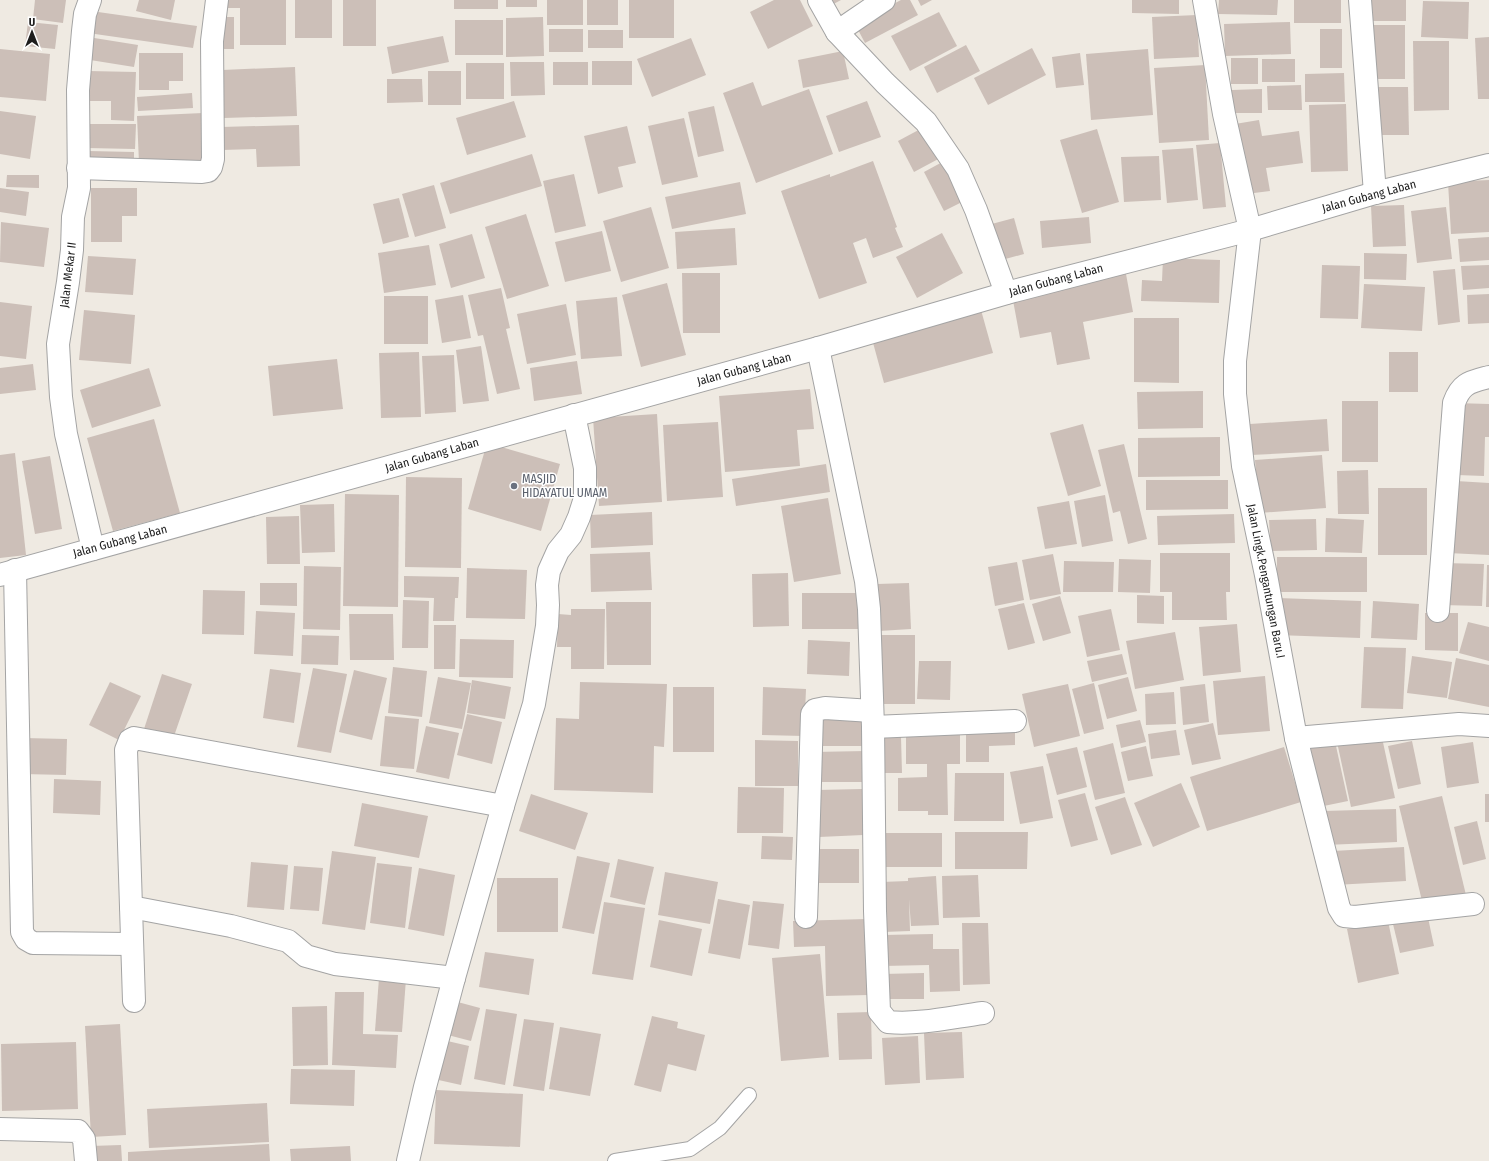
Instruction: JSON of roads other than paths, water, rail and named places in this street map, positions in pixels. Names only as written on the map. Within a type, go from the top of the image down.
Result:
[{"type":"street","name":"Jalan Mekar II","points":[[90,0],[85,14],[78,90],[79,188],[73,218],[72,250],[58,344],[58,363],[66,434],[92,548]]},
{"type":"street","points":[[78,168],[208,171],[211,167],[214,148],[212,40],[217,0]]},
{"type":"street","points":[[819,0],[837,32],[885,83],[926,122],[958,169],[976,210],[1006,293]]},
{"type":"street","points":[[837,32],[884,0]]},
{"type":"street","name":"Jalan Lingk.Pengantungan Baru.I","points":[[1204,0],[1224,114],[1250,230],[1235,361],[1235,394],[1243,466],[1266,574],[1296,738],[1339,908],[1344,916],[1355,917],[1473,904]]},
{"type":"street","points":[[1360,0],[1375,193]]},
{"type":"street","name":"Jalan Gubang Laban","points":[[7,572],[818,348],[1006,293],[1250,230],[1375,193],[1489,165]]},
{"type":"street","points":[[818,348],[866,581],[869,609],[873,719],[875,911],[879,1011],[888,1022],[898,1023],[983,1013]]},
{"type":"street","points":[[1438,611],[1454,403],[1458,391],[1471,381],[1489,377]]},
{"type":"street","points":[[408,1161],[425,1087],[454,978],[534,704],[547,626],[547,585],[549,571],[558,551],[571,535],[579,517],[584,498],[584,468],[574,415]]},
{"type":"street","points":[[7,572],[22,932],[26,939],[33,943],[132,944]]},
{"type":"street","points":[[806,917],[812,714],[815,710],[825,708],[873,719],[1015,721]]},
{"type":"street","points":[[1296,738],[1459,724],[1489,726]]},
{"type":"street","points":[[134,1000],[126,750],[130,740],[134,738],[503,806]]},
{"type":"street","points":[[131,907],[231,926],[280,939],[291,944],[306,956],[335,964],[454,978]]},
{"type":"street","points":[[0,1129],[78,1131],[84,1138],[86,1161]]},
{"type":"lane","points":[[615,1161],[690,1149],[720,1128],[749,1095]]},
{"type":"place","name":"MASJID HIDAYATUL UMAM","points":[[514,486]]}]
